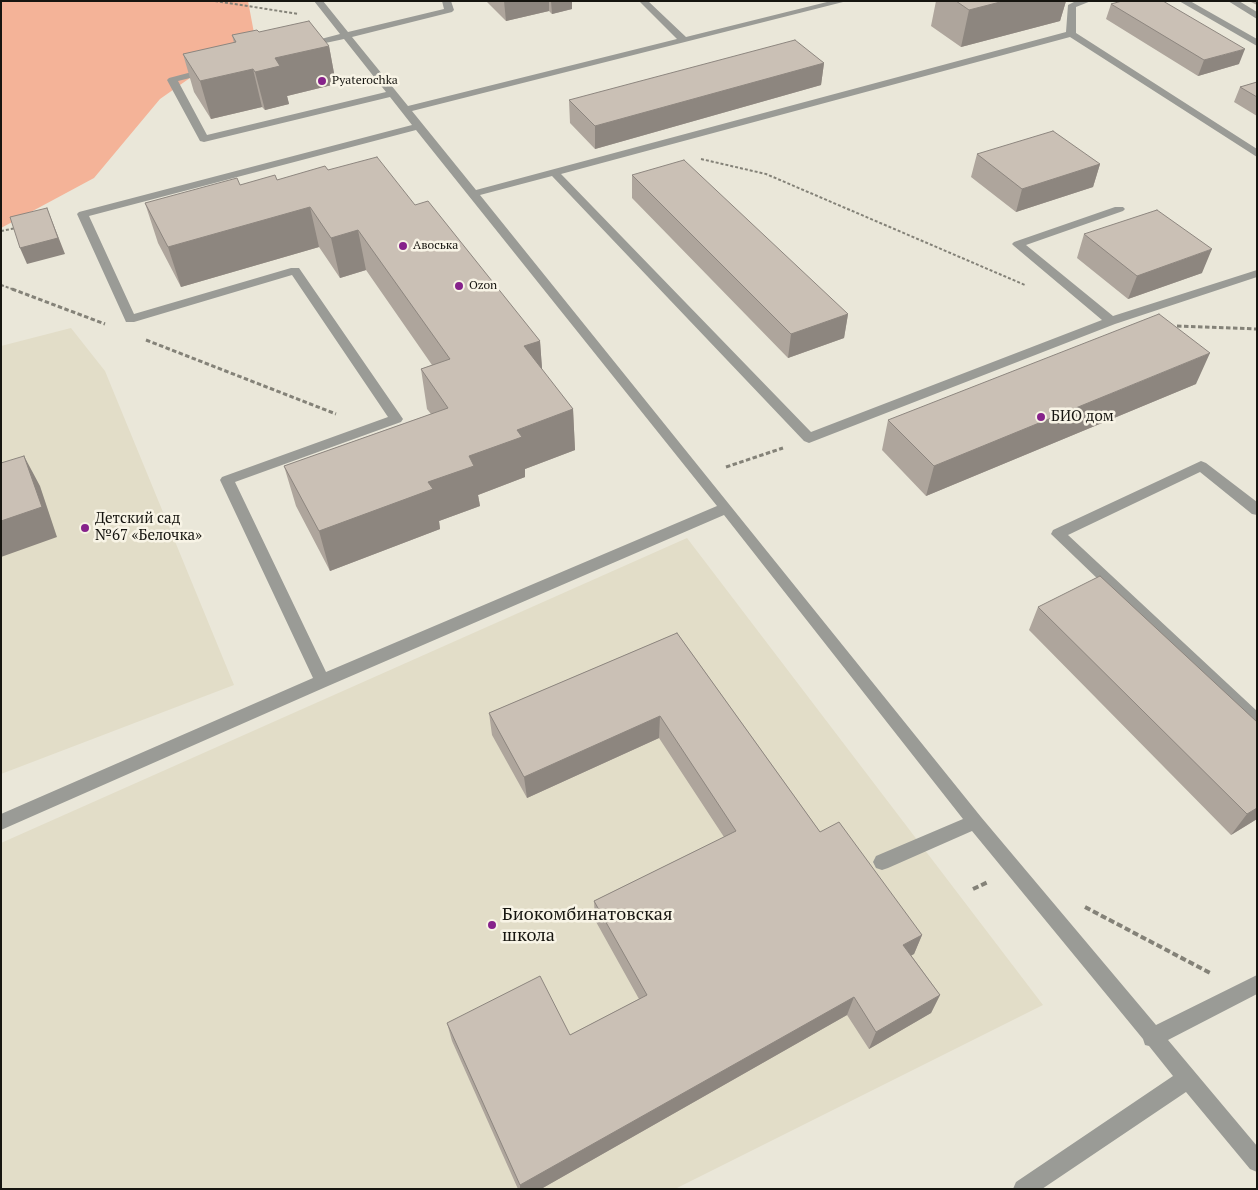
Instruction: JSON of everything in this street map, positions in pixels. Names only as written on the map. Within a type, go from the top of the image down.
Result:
[{"type":"street","points":[[318,1],[726,508],[975,822],[1152,1038],[1257,1162]]},
{"type":"street","points":[[298,48],[449,10],[446,1]]},
{"type":"street","points":[[643,1],[683,40]]},
{"type":"street","points":[[405,110],[843,1]]},
{"type":"street","points":[[1071,34],[1072,5],[1087,1]]},
{"type":"street","points":[[1183,1],[1257,43]]},
{"type":"street","points":[[1232,1],[1257,16]]},
{"type":"street","points":[[473,194],[1071,34],[1257,154]]},
{"type":"street","points":[[220,68],[172,80],[204,139],[392,94]]},
{"type":"street","points":[[322,681],[227,480],[396,419],[294,270],[130,319],[83,214],[418,126]]},
{"type":"street","points":[[554,172],[809,438],[1111,321],[1257,273]]},
{"type":"street","points":[[1111,321],[1018,244],[1119,209]]},
{"type":"street","points":[[1257,510],[1201,466],[1058,534],[1257,721]]},
{"type":"street","points":[[1,822],[322,681],[726,508]]},
{"type":"street","points":[[882,862],[975,822]]},
{"type":"street","points":[[1152,1038],[1250,987]]},
{"type":"street","points":[[1023,1189],[1187,1079]]},
{"type":"path","points":[[215,1],[332,18]]},
{"type":"path","points":[[649,147],[766,174],[1030,286]]},
{"type":"path","points":[[1,231],[19,228]]},
{"type":"path","points":[[1,285],[112,327]]},
{"type":"path","points":[[1173,326],[1257,329]]},
{"type":"path","points":[[140,338],[371,428]]},
{"type":"path","points":[[726,467],[809,438]]},
{"type":"path","points":[[973,889],[1014,870]]},
{"type":"path","points":[[1076,902],[1250,987]]},
{"type":"shaded area","points":[[1,1],[248,1],[254,33],[160,99],[94,178],[1,228]]},
{"type":"shaded area","name":"Детский сад №67 «Белочка»","points":[[71,328],[105,371],[234,685],[1,774],[1,346]]},
{"type":"shaded area","name":"Биокомбинатовская школа","points":[[687,538],[1043,1005],[675,1189],[1,1189],[1,843]]},
{"type":"building","points":[[956,1],[1004,1],[969,10]]},
{"type":"building","points":[[1122,1],[1163,1],[1245,49],[1204,60],[1111,4]]},
{"type":"building","points":[[309,21],[329,46],[275,58],[280,66],[255,72],[253,69],[200,81],[183,54],[236,42],[232,35],[257,30],[259,32]]},
{"type":"building","points":[[795,40],[824,63],[595,126],[569,100]]},
{"type":"building","points":[[1257,82],[1257,97],[1240,87]]},
{"type":"building","points":[[1053,131],[1100,164],[1022,189],[977,154]]},
{"type":"building","points":[[377,157],[415,205],[428,201],[540,341],[524,346],[573,409],[517,430],[522,437],[469,456],[474,466],[428,482],[433,489],[319,531],[284,466],[448,408],[421,369],[450,359],[358,230],[331,238],[310,207],[168,247],[145,203],[237,178],[240,185],[275,175],[277,180],[325,166],[328,170]]},
{"type":"building","points":[[684,160],[848,314],[791,334],[632,175]]},
{"type":"building","points":[[47,208],[58,238],[20,248],[10,217]]},
{"type":"building","points":[[1157,210],[1212,249],[1137,276],[1084,234]]},
{"type":"building","points":[[1159,314],[1210,353],[934,466],[888,420]]},
{"type":"building","points":[[24,456],[42,507],[1,521],[1,463]]},
{"type":"building","points":[[1100,576],[1257,722],[1257,808],[1247,814],[1038,607]]},
{"type":"building","points":[[677,633],[820,832],[839,822],[922,935],[903,945],[940,995],[876,1032],[854,997],[520,1185],[447,1023],[540,976],[570,1035],[647,995],[594,901],[736,831],[660,716],[524,777],[489,713]]},
{"type":"place","name":"Pyaterochka","points":[[322,81]]},
{"type":"place","name":"Авоська","points":[[403,246]]},
{"type":"place","name":"Ozon","points":[[459,286]]},
{"type":"place","name":"БИО дом","points":[[1041,417]]},
{"type":"place","name":"Детский сад №67 «Белочка»","points":[[85,528]]},
{"type":"place","name":"Биокомбинатовская школа","points":[[492,925]]}]
